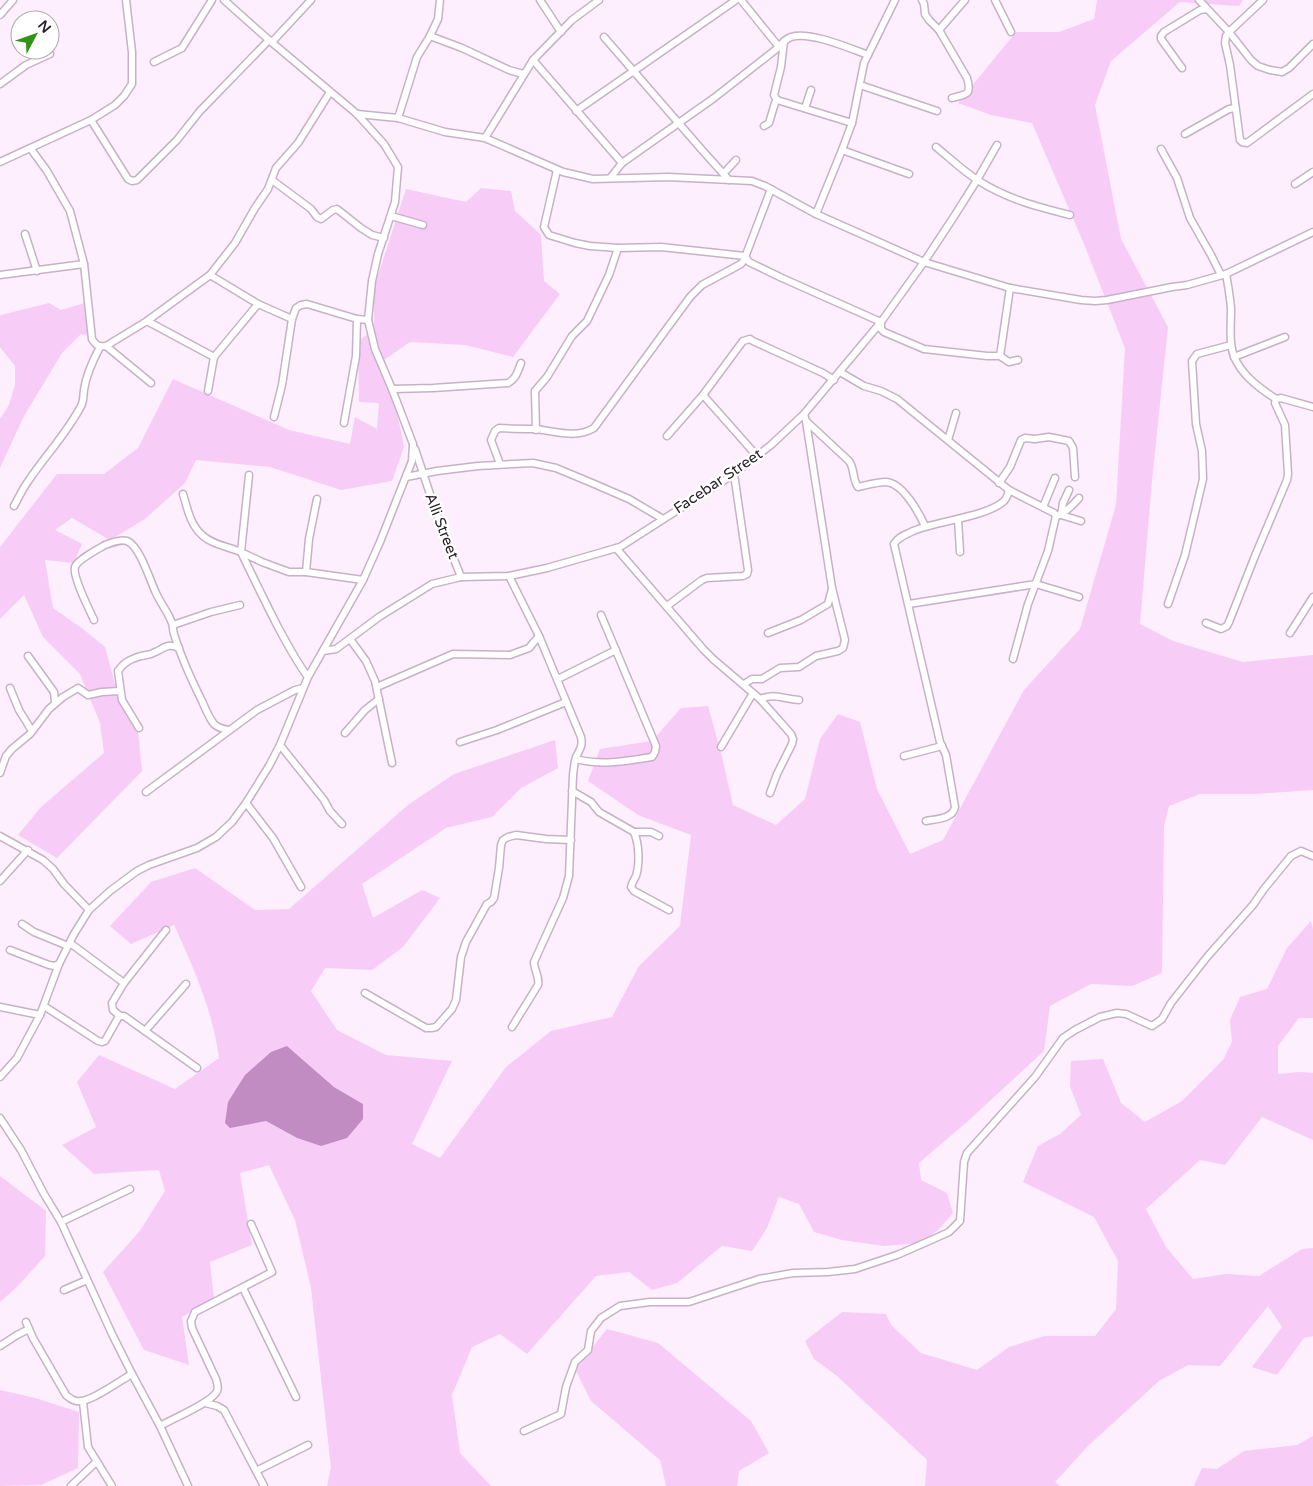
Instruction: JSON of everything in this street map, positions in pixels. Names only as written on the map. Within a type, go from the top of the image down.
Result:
[{"type":"street","points":[[0,15],[13,0]]},
{"type":"street","points":[[0,162],[91,120],[115,105],[124,96],[132,84],[132,52],[126,0]]},
{"type":"street","points":[[154,62],[182,48],[212,0]]},
{"type":"street","points":[[91,120],[128,180],[137,180],[166,152],[200,111],[312,0]]},
{"type":"street","points":[[398,118],[417,57],[438,19],[440,0]]},
{"type":"street","points":[[540,0],[561,32]]},
{"type":"street","points":[[485,138],[533,60],[572,20],[599,0]]},
{"type":"street","points":[[576,111],[736,0]]},
{"type":"street","points":[[741,0],[779,47]]},
{"type":"street","points":[[816,214],[852,123],[862,72],[868,55],[896,0]]},
{"type":"street","points":[[922,0],[925,14],[939,30],[967,78],[969,91],[952,98]]},
{"type":"street","points":[[939,30],[965,0]]},
{"type":"street","points":[[995,0],[1011,32]]},
{"type":"street","points":[[1199,0],[1258,66],[1282,72],[1289,68],[1313,44]]},
{"type":"street","points":[[1263,0],[1226,36],[1225,43],[1230,65],[1240,140],[1247,142],[1313,94]]},
{"type":"street","name":"Alli Street","points":[[227,1],[270,41],[357,114],[384,144],[398,167],[395,202],[373,275],[368,320],[375,349],[392,388],[461,577]]},
{"type":"street","points":[[1182,68],[1161,39],[1161,36],[1164,32],[1200,10],[1207,9]]},
{"type":"street","points":[[611,178],[622,163],[714,98],[791,37],[802,35],[827,40],[868,55]]},
{"type":"street","points":[[430,36],[462,48],[509,70],[524,74]]},
{"type":"street","points":[[604,37],[729,180]]},
{"type":"street","points":[[784,41],[781,67],[774,95],[777,100],[852,123]]},
{"type":"street","points":[[0,84],[38,60]]},
{"type":"street","points":[[533,60],[622,163]]},
{"type":"street","points":[[860,85],[937,111]]},
{"type":"street","points":[[805,108],[811,90]]},
{"type":"street","points":[[14,506],[28,481],[61,439],[80,408],[90,370],[103,346],[147,320],[210,275],[235,243],[268,189],[276,168],[298,143],[330,92]]},
{"type":"street","points":[[764,126],[769,123],[777,100]]},
{"type":"street","points":[[1185,134],[1235,108]]},
{"type":"street","points":[[357,114],[398,118],[445,132],[485,138],[557,170],[593,179],[668,177],[752,181],[771,189],[816,214],[924,262],[1010,288],[1094,301],[1187,286],[1224,274],[1313,232]]},
{"type":"street","points":[[936,146],[977,180],[998,192],[1023,202],[1070,215]]},
{"type":"street","name":"Facebar Street","points":[[323,652],[335,650],[378,617],[432,584],[461,577],[509,576],[547,568],[616,548],[734,474],[805,418],[881,322],[924,262],[997,146]]},
{"type":"street","points":[[31,149],[47,171],[70,211],[84,264],[92,339],[95,345],[103,346],[152,383]]},
{"type":"street","points":[[1161,149],[1177,178],[1190,218],[1224,274],[1231,307],[1231,345],[1239,367],[1265,392],[1276,399],[1281,398],[1313,407]]},
{"type":"street","points":[[842,150],[909,174]]},
{"type":"street","points":[[724,174],[736,160]]},
{"type":"street","points":[[557,170],[544,227],[549,235],[575,243],[618,248],[661,247],[745,256]]},
{"type":"street","points":[[1295,184],[1313,172]]},
{"type":"street","points":[[272,180],[311,209],[317,217],[321,219],[337,209],[372,235],[384,238]]},
{"type":"street","points":[[500,464],[491,440],[494,431],[499,428],[566,434],[586,433],[594,428],[690,297],[702,285],[741,264],[771,189]]},
{"type":"street","points":[[391,216],[423,225]]},
{"type":"street","points":[[26,234],[37,271]]},
{"type":"street","points":[[536,430],[535,391],[544,381],[572,336],[587,321],[609,275],[618,248]]},
{"type":"street","points":[[745,256],[749,262],[881,322],[881,329],[884,332],[924,349],[1000,356],[1009,362],[1018,360]]},
{"type":"street","points":[[0,276],[84,264]]},
{"type":"street","points":[[210,275],[258,304],[292,319]]},
{"type":"street","points":[[1000,356],[1010,288]]},
{"type":"street","points":[[208,391],[214,358],[258,304]]},
{"type":"street","points":[[274,417],[282,385],[292,319],[296,308],[307,304],[368,320]]},
{"type":"street","points":[[344,423],[356,356],[357,318]]},
{"type":"street","points":[[147,320],[214,358]]},
{"type":"street","points":[[1234,357],[1284,337]]},
{"type":"street","points":[[667,436],[703,395],[743,341],[750,339],[834,380]]},
{"type":"street","points":[[1168,604],[1185,555],[1202,479],[1202,451],[1196,424],[1192,361],[1197,354],[1231,345]]},
{"type":"street","points":[[392,388],[433,388],[508,383],[515,378],[521,363]]},
{"type":"street","points":[[840,372],[864,386],[881,391],[897,399],[1009,490],[1058,515],[1081,521]]},
{"type":"street","points":[[703,395],[757,456]]},
{"type":"street","points":[[1206,623],[1221,629],[1227,626],[1287,480],[1284,425],[1275,403],[1276,399]]},
{"type":"street","points":[[948,440],[956,413]]},
{"type":"street","points":[[805,418],[849,461],[853,468],[854,482],[858,487],[884,482],[894,485],[917,509],[926,526]]},
{"type":"street","points":[[744,684],[752,679],[762,679],[780,668],[799,667],[816,656],[844,648],[845,640],[832,588],[805,418]]},
{"type":"street","points":[[999,483],[1010,467],[1021,440],[1025,438],[1055,437],[1069,441],[1073,448],[1075,477]]},
{"type":"street","points":[[0,1077],[16,1058],[40,1015],[59,964],[89,910],[110,891],[137,871],[197,848],[216,837],[232,822],[246,803],[280,745],[308,677],[363,580],[406,478],[412,461],[413,444]]},
{"type":"street","points":[[406,478],[437,471],[500,464],[533,463],[556,468],[629,499],[663,518]]},
{"type":"street","points":[[667,606],[706,578],[743,576],[747,574],[748,570],[734,474]]},
{"type":"street","points":[[249,475],[241,552],[290,651],[308,677]]},
{"type":"street","points":[[1043,507],[1055,478]]},
{"type":"street","points":[[926,821],[951,815],[955,807],[947,762],[927,690],[894,544],[900,537],[926,526],[989,509],[1003,502],[1009,490]]},
{"type":"street","points":[[1014,660],[1031,593],[1048,551],[1058,515],[1069,490]]},
{"type":"street","points":[[183,494],[191,518],[201,534],[207,539],[289,572],[306,572],[363,580]]},
{"type":"street","points":[[1058,515],[1079,498]]},
{"type":"street","points":[[306,572],[309,538],[317,499]]},
{"type":"street","points":[[958,518],[960,552]]},
{"type":"street","points":[[94,620],[84,600],[75,568],[84,557],[104,546],[124,540],[130,543],[147,571],[156,594],[173,625],[174,635],[187,670],[210,718],[217,727],[228,730]]},
{"type":"street","points":[[616,548],[713,660],[760,699],[791,734],[792,744],[770,793]]},
{"type":"street","points":[[509,576],[558,679],[582,743],[573,775],[569,876],[563,898],[534,962],[539,980],[538,984],[512,1027]]},
{"type":"street","points":[[908,604],[1036,584],[1079,596]]},
{"type":"street","points":[[768,633],[800,620],[828,604],[832,588]]},
{"type":"street","points":[[1290,633],[1313,597]]},
{"type":"street","points":[[173,625],[211,612],[240,606]]},
{"type":"street","points":[[576,759],[595,763],[610,763],[652,757],[655,752],[656,746],[601,615]]},
{"type":"street","points":[[377,687],[453,654],[510,655],[529,648],[539,636]]},
{"type":"street","points":[[350,639],[366,661],[377,687],[392,763]]},
{"type":"street","points":[[139,728],[123,704],[118,670],[127,661],[142,655],[152,654],[161,648],[170,645],[180,648]]},
{"type":"street","points":[[558,679],[616,650]]},
{"type":"street","points":[[28,656],[54,692],[55,702]]},
{"type":"street","points":[[10,688],[19,710],[32,731]]},
{"type":"street","points":[[0,773],[6,756],[32,731],[55,702],[76,688],[80,688],[88,695],[120,691]]},
{"type":"street","points":[[146,792],[257,710],[291,692],[303,688]]},
{"type":"street","points":[[721,747],[753,693]]},
{"type":"street","points":[[760,699],[778,695],[787,699],[799,700]]},
{"type":"street","points":[[345,733],[365,710],[379,699]]},
{"type":"street","points":[[460,742],[497,730],[566,702]]},
{"type":"street","points":[[280,745],[342,824]]},
{"type":"street","points":[[904,756],[942,746]]},
{"type":"street","points":[[572,791],[591,802],[599,812],[634,832],[651,832],[659,836]]},
{"type":"street","points":[[246,803],[273,838],[301,887]]},
{"type":"street","points":[[634,832],[638,856],[635,877],[631,887],[634,891],[670,910]]},
{"type":"street","points":[[365,993],[426,1028],[436,1027],[452,1009],[457,993],[460,960],[466,942],[488,904],[494,898],[503,840],[508,836],[516,835],[571,840]]},
{"type":"street","points":[[0,836],[43,860],[89,910]]},
{"type":"street","points":[[0,881],[28,850]]},
{"type":"street","points":[[524,1431],[561,1414],[566,1387],[575,1362],[588,1350],[590,1331],[601,1318],[620,1306],[650,1302],[689,1302],[759,1279],[793,1273],[855,1269],[897,1255],[949,1232],[960,1221],[964,1162],[967,1153],[1035,1077],[1063,1038],[1100,1017],[1117,1013],[1126,1014],[1152,1026],[1162,1019],[1171,1003],[1207,957],[1253,905],[1291,856],[1301,851],[1313,856]]},
{"type":"street","points":[[22,924],[34,932],[69,945],[124,983]]},
{"type":"street","points":[[166,930],[124,983],[112,1003],[113,1010],[196,1068]]},
{"type":"street","points":[[10,950],[49,965],[55,966],[59,964]]},
{"type":"street","points":[[145,1031],[186,984]]},
{"type":"street","points":[[44,1006],[102,1042],[105,1041],[120,1016]]},
{"type":"street","points":[[0,1007],[40,1015]]},
{"type":"street","points":[[0,1118],[21,1150],[61,1222],[132,1374],[160,1426],[188,1486]]},
{"type":"street","points":[[61,1222],[130,1189]]},
{"type":"street","points":[[160,1426],[205,1403],[217,1391],[218,1386],[192,1328],[192,1316],[195,1312],[272,1272],[251,1224]]},
{"type":"street","points":[[64,1290],[87,1280]]},
{"type":"street","points":[[244,1288],[296,1397]]},
{"type":"street","points":[[26,1322],[66,1395],[72,1400],[83,1402],[132,1374]]},
{"type":"street","points":[[0,1346],[29,1329]]},
{"type":"street","points":[[83,1402],[88,1446],[112,1486]]},
{"type":"street","points":[[205,1403],[224,1410],[264,1486]]},
{"type":"street","points":[[256,1472],[308,1445]]},
{"type":"street","points":[[71,1486],[94,1464],[100,1465]]},
{"type":"shaded area","points":[[1097,0],[1243,0],[1239,6],[1180,2],[1111,61],[1095,105],[1121,239],[1168,327],[1152,480],[1140,624],[1173,641],[1243,662],[1313,655],[1313,790],[1254,794],[1200,794],[1169,806],[1164,826],[1162,973],[1132,986],[1091,984],[1050,1006],[1044,1051],[919,1163],[921,1180],[947,1193],[953,1213],[939,1229],[921,1243],[884,1246],[842,1240],[814,1232],[799,1204],[779,1197],[767,1228],[752,1251],[722,1246],[677,1283],[652,1290],[629,1272],[596,1276],[527,1354],[500,1334],[472,1347],[452,1395],[460,1453],[491,1486],[327,1486],[331,1468],[311,1288],[295,1220],[269,1165],[240,1173],[252,1245],[210,1262],[214,1299],[182,1317],[189,1365],[144,1350],[103,1272],[139,1232],[165,1191],[159,1170],[94,1174],[62,1145],[96,1127],[77,1082],[99,1055],[175,1089],[219,1058],[207,1007],[174,925],[131,944],[110,926],[151,882],[195,868],[255,910],[289,909],[408,805],[454,774],[555,740],[558,768],[521,788],[492,817],[446,828],[362,884],[373,918],[422,890],[440,898],[403,947],[372,970],[325,968],[311,991],[337,1030],[386,1055],[452,1061],[412,1144],[440,1158],[506,1067],[551,1031],[612,1017],[639,966],[680,926],[691,835],[638,815],[588,781],[600,749],[652,741],[681,708],[708,706],[733,805],[776,825],[805,799],[820,739],[838,714],[860,722],[877,789],[910,854],[943,840],[1024,690],[1080,629],[1116,505],[1125,348],[1084,244],[1032,123],[991,115],[958,103],[1016,32],[1059,32],[1094,19]],"holes":[[[287,1046],[334,1087],[363,1104],[321,1146],[297,1138],[266,1121]]]},
{"type":"shaded area","points":[[481,188],[511,191],[515,211],[541,235],[544,281],[560,294],[513,357],[465,345],[410,342],[384,360],[404,447],[392,481],[341,490],[270,467],[196,460],[185,483],[145,519],[110,540],[72,518],[55,530],[82,544],[74,563],[45,560],[53,608],[105,647],[115,684],[138,731],[142,771],[57,858],[18,835],[41,807],[104,753],[100,723],[80,674],[43,637],[24,595],[0,619],[0,547],[57,474],[104,474],[138,448],[173,379],[289,430],[350,444],[355,417],[377,429],[379,403],[359,402],[358,341],[374,330],[374,288],[406,189],[466,202]]},
{"type":"shaded area","points":[[88,302],[93,337],[81,334],[62,353],[24,416],[0,468],[0,419],[9,405],[15,385],[15,366],[0,347],[0,316],[49,303],[61,310]]},
{"type":"shaded area","points":[[1311,921],[1313,929],[1313,1018],[1299,1018],[1278,1046],[1278,1074],[1313,1073],[1313,1140],[1262,1117],[1225,1165],[1200,1160],[1146,1209],[1166,1247],[1193,1279],[1226,1274],[1259,1276],[1302,1249],[1313,1248],[1313,1336],[1304,1338],[1277,1375],[1252,1367],[1282,1327],[1268,1306],[1220,1366],[1188,1365],[1159,1381],[1088,1446],[1055,1482],[1060,1486],[925,1486],[927,1460],[837,1376],[814,1359],[805,1341],[842,1312],[886,1314],[891,1325],[921,1353],[977,1370],[1009,1347],[1045,1336],[1095,1336],[1116,1309],[1118,1261],[1094,1217],[1023,1182],[1038,1146],[1060,1134],[1081,1115],[1070,1086],[1071,1061],[1103,1059],[1121,1103],[1145,1122],[1182,1101],[1223,1060],[1232,1042],[1230,1020],[1240,997],[1267,989],[1287,948]]},
{"type":"shaded area","points":[[287,1046],[334,1087],[363,1104],[363,1119],[347,1138],[321,1146],[297,1138],[266,1121],[230,1128],[225,1123],[228,1102],[245,1075],[271,1052]]},
{"type":"shaded area","points":[[0,1176],[46,1211],[45,1256],[17,1287],[0,1302]]},
{"type":"shaded area","points":[[607,1329],[658,1343],[751,1421],[769,1453],[739,1471],[737,1486],[666,1486],[660,1460],[591,1401],[575,1369]]},
{"type":"shaded area","points":[[0,1390],[35,1398],[79,1412],[78,1468],[41,1485],[0,1486]]},
{"type":"shaded area","points":[[1313,1436],[1313,1486],[1194,1486],[1202,1468],[1217,1469],[1244,1451],[1297,1445]]}]
